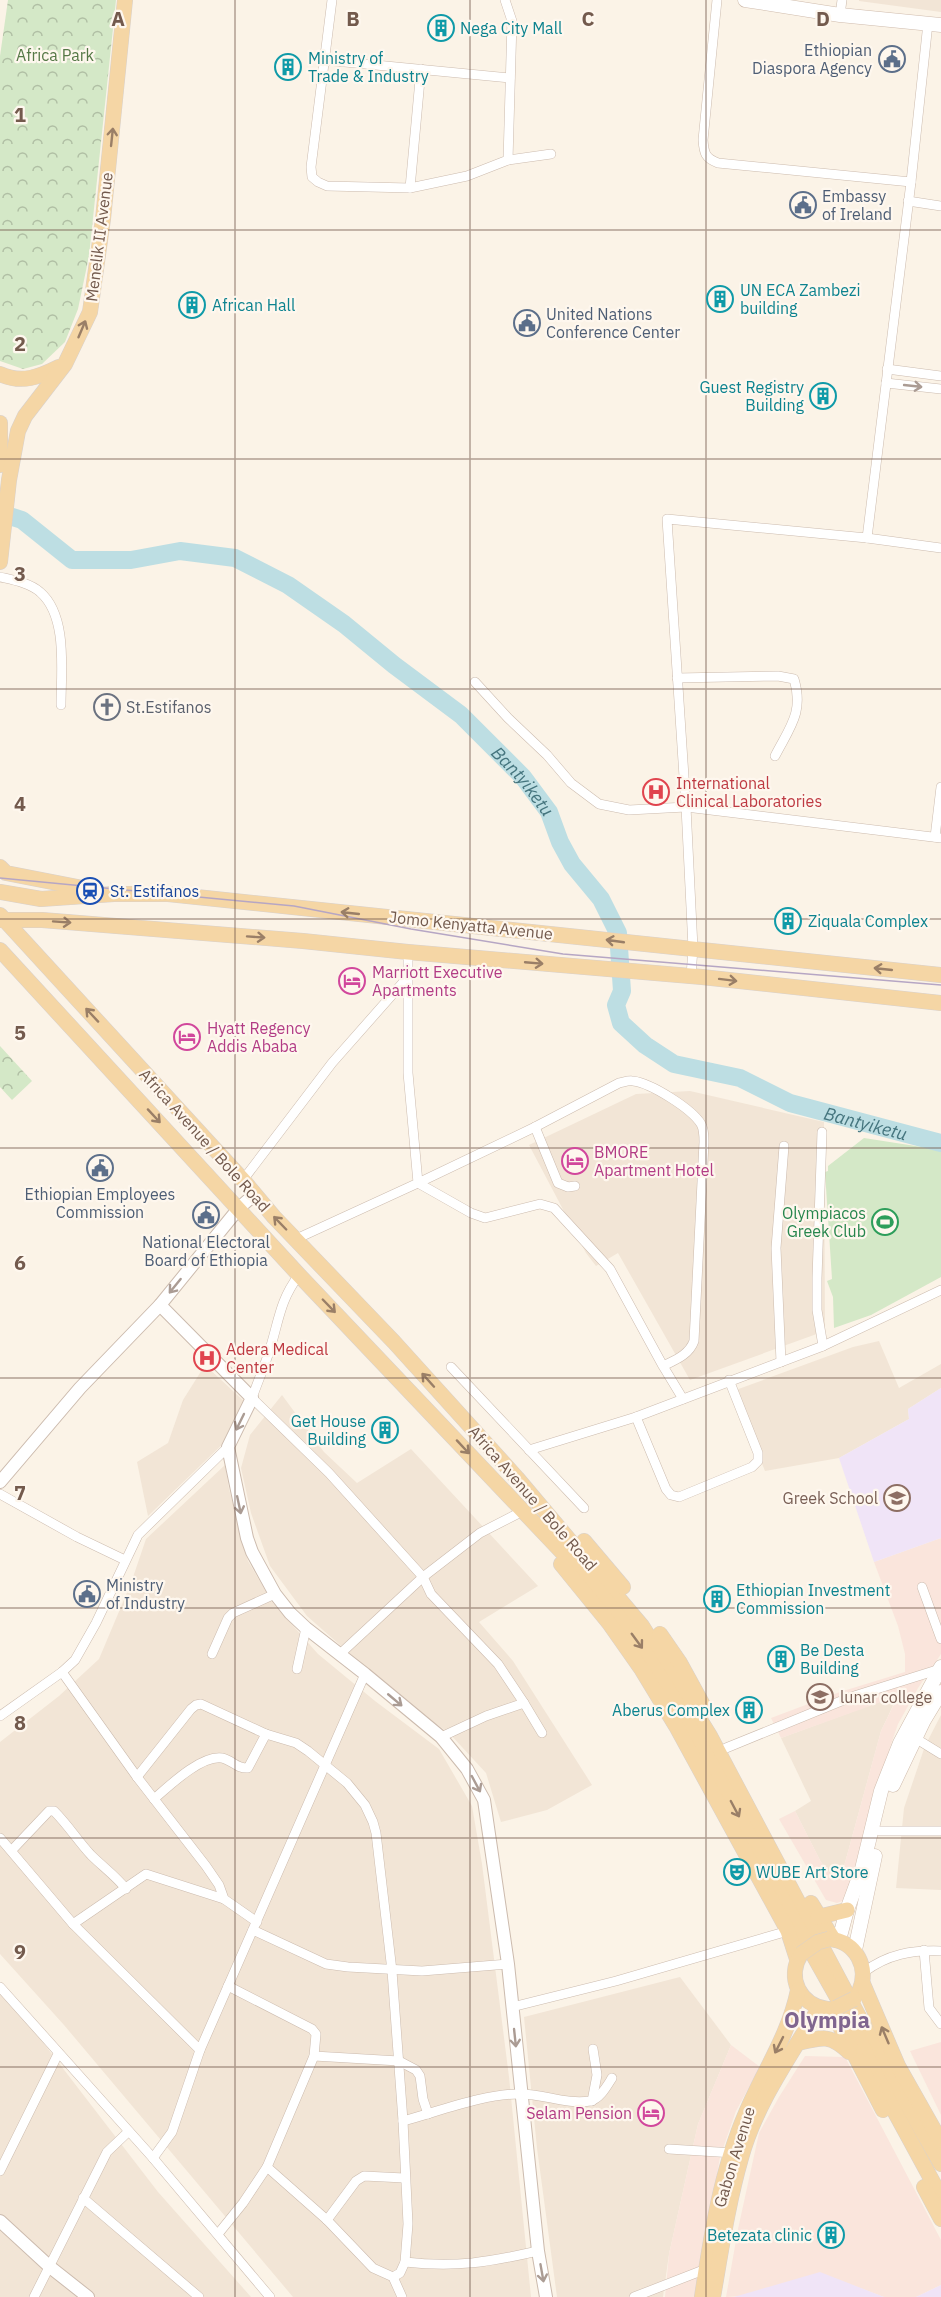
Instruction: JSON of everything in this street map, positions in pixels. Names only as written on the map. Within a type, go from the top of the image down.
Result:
[{"type":"main road","name":"Menelik II Avenue","points":[[0,561],[9,480],[18,431],[25,416],[65,364],[90,312],[94,293],[125,0]]},
{"type":"main road","points":[[746,0],[840,15],[934,24]]},
{"type":"main road","points":[[0,374],[22,380],[40,377],[65,364]]},
{"type":"main road","points":[[0,423],[0,465]]},
{"type":"main road","points":[[0,867],[6,873],[114,894]]},
{"type":"main road","name":"Jomo Kenyatta Avenue","points":[[0,892],[41,899],[114,894],[168,894],[941,975]]},
{"type":"main road","name":"Jomo Kenyatta Avenue","points":[[1,918],[303,941],[691,976],[941,1003]]},
{"type":"main road","name":"Africa Avenue / Bole Road","points":[[1,918],[296,1239],[394,1342],[555,1521],[642,1626],[710,1736],[941,2164]]},
{"type":"main road","name":"Africa Avenue / Bole Road","points":[[0,950],[300,1275],[598,1590],[638,1642],[668,1689],[851,2022],[885,2094],[941,2197]]},
{"type":"main road","points":[[115,1073],[132,1058]]},
{"type":"main road","points":[[504,1491],[517,1478]]},
{"type":"main road","points":[[555,1521],[569,1526],[576,1532],[649,1619],[680,1663],[818,1917],[833,1940]]},
{"type":"main road","points":[[544,1533],[552,1554],[609,1623],[642,1670],[676,1726],[788,1931],[798,1959],[794,1978],[798,1990],[811,2004],[829,2009],[854,1999],[864,1978]]},
{"type":"main road","points":[[940,1668],[900,1743],[881,1791],[863,1888],[855,1950],[898,2066],[941,2142]]},
{"type":"main road","points":[[833,1940],[847,1910],[863,1888],[894,1784],[915,1738],[941,1692]]},
{"type":"main road","points":[[818,1917],[847,1910]]},
{"type":"main road","points":[[798,1959],[818,1942],[833,1940],[855,1950]]},
{"type":"main road","name":"Gabon Avenue","points":[[702,2297],[706,2269],[721,2222],[745,2114],[790,2021],[798,1990]]},
{"type":"main road","points":[[829,2009],[941,2219]]},
{"type":"main road","name":"Gabon Avenue","points":[[737,2154],[777,2077],[798,2043],[829,2009]]},
{"type":"main road","points":[[798,2043],[826,2038],[838,2041],[853,2055]]},
{"type":"main road","name":"Gabon Avenue","points":[[713,2297],[721,2222]]},
{"type":"street","points":[[332,0],[311,167],[312,177],[318,182],[327,186],[410,188],[467,176],[508,160],[551,154]]},
{"type":"street","points":[[505,0],[512,21],[508,160]]},
{"type":"street","points":[[717,0],[703,140],[704,153],[709,159],[718,163],[911,182]]},
{"type":"street","points":[[840,15],[842,0]]},
{"type":"street","points":[[867,538],[908,201],[934,24]]},
{"type":"street","points":[[324,60],[510,78]]},
{"type":"street","points":[[410,188],[421,69]]},
{"type":"street","points":[[908,201],[941,206]]},
{"type":"street","points":[[887,369],[941,376]]},
{"type":"street","points":[[886,383],[941,389]]},
{"type":"street","points":[[691,976],[693,948],[686,807],[667,519],[867,538],[941,548]]},
{"type":"street","points":[[0,577],[39,590],[54,609],[61,652],[61,705]]},
{"type":"street","points":[[677,678],[778,676],[794,679],[799,696],[795,718],[775,756]]},
{"type":"street","points":[[475,682],[547,755],[571,783],[599,804],[629,810],[686,807],[938,838],[941,787]]},
{"type":"street","points":[[408,952],[408,1073],[418,1183]]},
{"type":"street","points":[[243,1180],[332,1063],[407,978]]},
{"type":"street","points":[[296,1239],[535,1127],[619,1083],[631,1080],[642,1083],[664,1094],[700,1122],[704,1142],[694,1341],[692,1348],[683,1356],[663,1366]]},
{"type":"street","points":[[535,1127],[558,1183],[568,1187],[575,1186]]},
{"type":"street","points":[[822,1132],[817,1233],[817,1299],[823,1346]]},
{"type":"street","points":[[781,1362],[776,1248],[784,1146]]},
{"type":"street","points":[[418,1183],[471,1213],[485,1218],[540,1204],[554,1208],[610,1269],[683,1399]]},
{"type":"street","points":[[0,1482],[80,1388],[160,1305],[239,1208],[255,1194]]},
{"type":"street","points":[[0,1716],[62,1672],[81,1653],[138,1535],[228,1447],[252,1398],[270,1348],[282,1303],[288,1289],[300,1275]]},
{"type":"street","points":[[529,1450],[636,1417],[823,1346],[941,1290]]},
{"type":"street","points":[[160,1305],[329,1473],[423,1577],[431,1594],[498,1664],[542,1732]]},
{"type":"street","points":[[451,1367],[584,1508]]},
{"type":"street","points":[[636,1417],[666,1489],[671,1495],[680,1497],[752,1467],[758,1461],[758,1453],[729,1380]]},
{"type":"street","points":[[228,1447],[246,1538],[275,1594],[306,1628],[441,1737],[467,1769],[484,1800],[508,1964],[538,2251],[546,2297]]},
{"type":"street","points":[[0,1494],[77,1537],[125,1560]]},
{"type":"street","points":[[340,1654],[423,1577],[480,1533],[523,1511]]},
{"type":"street","points":[[922,1587],[941,1640]]},
{"type":"street","points":[[213,1654],[228,1618],[233,1613],[275,1594]]},
{"type":"street","points":[[297,1669],[306,1628]]},
{"type":"street","points":[[726,1748],[851,1697],[940,1668]]},
{"type":"street","points":[[62,1672],[137,1777],[207,1866],[219,1885],[224,1899]]},
{"type":"street","points":[[153,2158],[172,2132],[200,2050],[365,1674]]},
{"type":"street","points":[[441,1737],[486,1716],[524,1703]]},
{"type":"street","points":[[137,1777],[196,1704],[201,1704],[266,1734],[296,1743],[347,1783],[365,1805],[376,1833],[392,1971],[403,2121],[408,2224],[405,2262],[400,2273],[393,2277]]},
{"type":"street","points":[[154,1799],[179,1778],[208,1759],[225,1758],[239,1767],[248,1768],[266,1734]]},
{"type":"street","points":[[915,1738],[941,1754]]},
{"type":"street","points":[[12,1850],[49,1811],[54,1811],[67,1823],[92,1856],[117,1877],[126,1889]]},
{"type":"street","points":[[879,1832],[941,1831]]},
{"type":"street","points":[[0,1838],[73,1924],[200,2050]]},
{"type":"street","points":[[73,1924],[146,1874],[224,1899],[255,1926],[326,1964],[392,1971],[422,1971],[508,1964]]},
{"type":"street","points":[[512,2007],[616,1981],[788,1931]]},
{"type":"street","points":[[864,1978],[889,1957],[924,1950],[941,1951]]},
{"type":"street","points":[[924,1950],[929,2008],[941,2025]]},
{"type":"street","points":[[218,2234],[243,2203],[267,2167],[314,2056],[316,2034],[312,2029],[228,1986]]},
{"type":"street","points":[[0,1987],[128,2133],[153,2158],[270,2297]]},
{"type":"street","points":[[592,2101],[597,2075],[593,2049]]},
{"type":"street","points":[[0,2171],[58,2054]]},
{"type":"street","points":[[314,2056],[399,2061],[416,2070],[420,2076],[423,2099],[428,2114]]},
{"type":"street","points":[[403,2121],[490,2097],[521,2094],[565,2101],[592,2101],[603,2092],[612,2078]]},
{"type":"street","points":[[34,2297],[107,2152],[128,2133]]},
{"type":"street","points":[[669,2149],[737,2154]]},
{"type":"street","points":[[267,2167],[327,2220],[373,2268],[393,2277],[402,2297]]},
{"type":"street","points":[[327,2220],[356,2181],[364,2176],[404,2178]]},
{"type":"street","points":[[83,2198],[199,2297]]},
{"type":"street","points":[[0,2221],[50,2267],[88,2297]]},
{"type":"street","points":[[405,2262],[459,2265],[491,2262],[538,2251]]},
{"type":"street","points":[[634,2297],[706,2269]]},
{"type":"shaded area","points":[[941,0],[941,12],[859,1]]},
{"type":"shaded area","points":[[690,1091],[824,1122],[825,1331],[690,1380],[618,1253],[596,1266],[586,1253],[529,1145],[636,1094]]},
{"type":"shaded area","points":[[879,1341],[899,1388],[941,1364],[941,1388],[908,1409],[909,1419],[839,1458],[765,1471],[733,1391],[853,1347]]},
{"type":"shaded area","points":[[205,1365],[247,1404],[232,1435],[148,1516],[137,1462],[168,1443],[183,1400]]},
{"type":"shaded area","name":"Greek School","points":[[941,1388],[941,1538],[874,1562],[839,1458],[909,1419],[908,1409]]},
{"type":"shaded area","points":[[282,1395],[324,1452],[357,1483],[411,1449],[538,1586],[479,1622],[513,1661],[592,1785],[547,1810],[501,1822],[486,1773],[449,1733],[405,1702],[307,1616],[270,1566],[251,1513],[241,1468],[250,1435]]},
{"type":"shaded area","points":[[225,1465],[248,1561],[272,1602],[318,1654],[439,1749],[472,1806],[482,1864],[509,2077],[531,2297],[293,2297],[64,2025],[0,1954],[0,1742],[59,1696],[99,1659],[131,1583],[146,1539]]},
{"type":"shaded area","points":[[941,1538],[941,1654],[918,1688],[898,1724],[877,1785],[853,1879],[845,1900],[837,1903],[826,1900],[779,1819],[795,1811],[821,1862],[831,1875],[843,1870],[881,1731],[898,1696],[781,1738],[771,1718],[840,1692],[905,1672],[905,1654],[898,1626],[874,1562]]},
{"type":"shaded area","points":[[898,1695],[881,1731],[843,1870],[831,1875],[821,1862],[795,1811],[811,1801],[781,1738]]},
{"type":"shaded area","points":[[941,1715],[941,1890],[896,1888],[904,1808],[925,1746]]},
{"type":"shaded area","points":[[680,1977],[731,2045],[698,2124],[669,2254],[663,2297],[557,2297],[537,2148],[524,2017]]},
{"type":"shaded area","points":[[0,1994],[38,2036],[158,2192],[251,2297],[0,2297]]},
{"type":"shaded area","points":[[941,2042],[941,2115],[910,2051]]},
{"type":"shaded area","points":[[731,2045],[760,2067],[736,2111],[720,2157],[696,2297],[665,2297],[669,2254],[698,2124]]},
{"type":"shaded area","points":[[805,2056],[845,2057],[941,2240],[941,2285],[916,2297],[884,2297],[860,2288],[726,2297],[759,2133]]},
{"type":"shaded area","points":[[820,2272],[884,2297],[734,2297]]},
{"type":"shaded area","points":[[941,2285],[941,2297],[916,2297]]},
{"type":"green space","name":"Africa Park","points":[[8,0],[116,0],[89,256],[78,309],[65,342],[42,364],[23,369],[0,361],[0,56]]},
{"type":"green space","points":[[0,1046],[32,1081],[12,1100],[0,1087]]},
{"type":"green space","name":"Olympiacos Greek Club","points":[[864,1138],[941,1150],[941,1277],[871,1315],[834,1328],[833,1297],[827,1281],[832,1279],[825,1172],[828,1171],[828,1166]]},
{"type":"waterway","name":"Bantyiketu","points":[[0,513],[22,520],[72,560],[131,560],[180,551],[235,558],[288,585],[344,624],[461,715],[523,777],[549,812],[560,842],[572,864],[601,899],[618,933],[622,991],[616,1005],[621,1023],[645,1045],[674,1064],[740,1078],[790,1103],[941,1143]]},
{"type":"tram line","points":[[0,878],[294,906],[411,929],[563,954],[941,985]]},
{"type":"place","name":"Nega City Mall","points":[[441,28]]},
{"type":"place","name":"Ethiopian Diaspora Agency","points":[[892,59]]},
{"type":"place","name":"Ministry of Trade & Industry","points":[[288,67]]},
{"type":"place","name":"Embassy of Ireland","points":[[803,205]]},
{"type":"place","name":"UN ECA Zambezi building","points":[[720,299]]},
{"type":"place","name":"African Hall","points":[[192,305]]},
{"type":"place","name":"United Nations Conference Center","points":[[527,323]]},
{"type":"place","name":"Guest Registry Building","points":[[823,396]]},
{"type":"place","name":"St.Estifanos","points":[[107,707]]},
{"type":"place","name":"International Clinical Laboratories","points":[[656,792]]},
{"type":"place","name":"St. Estifanos","points":[[90,891]]},
{"type":"place","name":"Ziquala Complex","points":[[788,921]]},
{"type":"place","name":"Marriott Executive Apartments","points":[[352,981]]},
{"type":"place","name":"Hyatt Regency Addis Ababa","points":[[187,1037]]},
{"type":"place","name":"BMORE Apartment Hotel","points":[[575,1161]]},
{"type":"place","name":"Ethiopian Employees Commission","points":[[100,1168]]},
{"type":"place","name":"National Electoral Board of Ethiopia","points":[[206,1215]]},
{"type":"place","name":"Olympiacos Greek Club","points":[[885,1222]]},
{"type":"place","name":"Adera Medical Center","points":[[207,1358]]},
{"type":"place","name":"Get House Building","points":[[385,1430]]},
{"type":"place","name":"Greek School","points":[[897,1498]]},
{"type":"place","name":"Ministry of Industry","points":[[87,1594]]},
{"type":"place","name":"Ethiopian Investment Commission","points":[[717,1599]]},
{"type":"place","name":"Be Desta Building","points":[[781,1659]]},
{"type":"place","name":"lunar college","points":[[820,1697]]},
{"type":"place","name":"Aberus Complex","points":[[749,1710]]},
{"type":"place","name":"WUBE Art Store","points":[[737,1872]]},
{"type":"place","name":"Selam Pension","points":[[651,2113]]},
{"type":"place","name":"Betezata clinic","points":[[831,2235]]},
{"type":"district","name":"Olympia","points":[[827,2019]]}]
